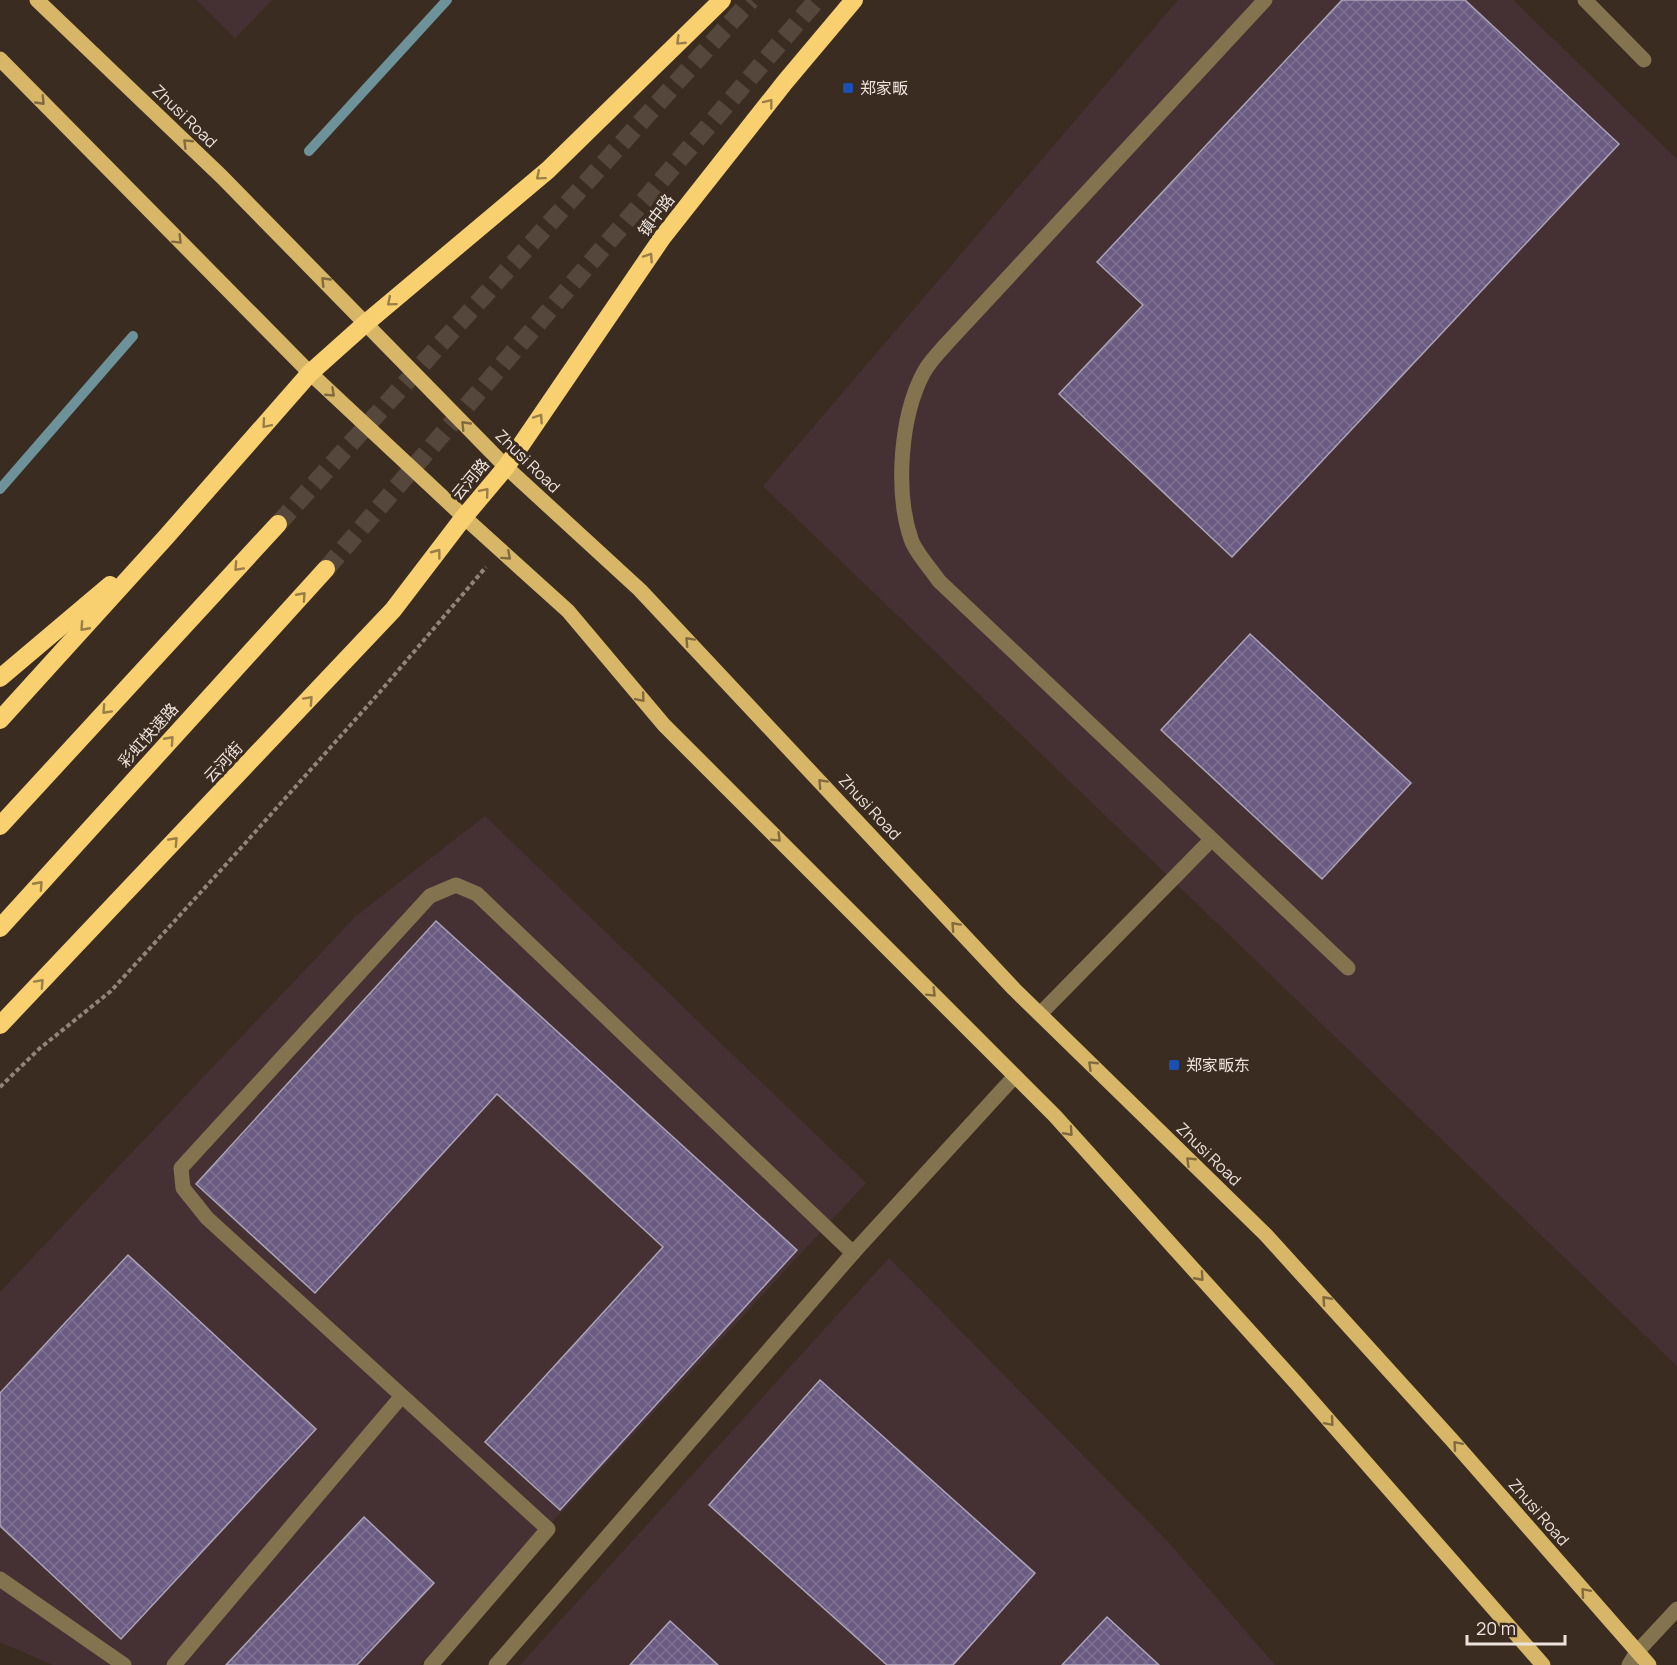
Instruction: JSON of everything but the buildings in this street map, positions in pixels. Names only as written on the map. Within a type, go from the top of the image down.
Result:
[{"type":"highway","points":[[0,720],[166,537],[310,373],[548,170],[722,0]]},
{"type":"highway","name":"镇中路","points":[[506,466],[662,238],[785,82],[854,0]]},
{"type":"highway","name":"云河路","points":[[464,517],[506,466]]},
{"type":"highway","name":"云河街","points":[[0,1025],[393,610],[464,517]]},
{"type":"highway","points":[[0,826],[278,524]]},
{"type":"highway","points":[[0,678],[166,537]]},
{"type":"highway","name":"彩虹快速路","points":[[0,928],[326,569]]},
{"type":"main road","name":"Zhusi Road","points":[[37,0],[222,177],[506,466],[640,590],[1040,1014],[1266,1234],[1451,1439],[1633,1658],[1649,1665]]},
{"type":"main road","points":[[0,59],[310,373],[568,611],[664,725],[1055,1116],[1274,1358],[1543,1665]]},
{"type":"street","points":[[1265,0],[950,340],[924,371],[910,406],[902,453],[903,500],[911,541],[939,581],[1348,968]]},
{"type":"street","points":[[1585,0],[1644,60]]},
{"type":"street","points":[[1040,1014],[1211,840]]},
{"type":"street","points":[[431,1665],[548,1529],[207,1218],[183,1188],[181,1168],[430,896],[456,885],[477,894],[853,1253]]},
{"type":"street","points":[[496,1665],[853,1253],[1015,1077]]},
{"type":"street","points":[[174,1665],[401,1397]]},
{"type":"street","points":[[0,1579],[124,1665]]},
{"type":"street","points":[[1633,1658],[1677,1609]]},
{"type":"path","points":[[0,1087],[39,1049],[111,991],[364,710],[501,550]]},
{"type":"shaded area","points":[[197,0],[272,0],[235,38]]},
{"type":"shaded area","points":[[1178,0],[1513,0],[1677,159],[1677,1366],[763,486]]},
{"type":"shaded area","points":[[485,816],[866,1183],[420,1665],[53,1665],[0,1642],[0,1292],[356,916]]},
{"type":"shaded area","points":[[889,1258],[1169,1543],[1275,1665],[520,1665]]},
{"type":"waterway","points":[[309,151],[447,0]]},
{"type":"waterway","points":[[0,489],[133,336]]},
{"type":"tunnel","points":[[278,524],[751,0]]},
{"type":"tunnel","points":[[326,569],[817,0]]},
{"type":"place","name":"郑家畈","points":[[848,88]]},
{"type":"place","name":"郑家畈东","points":[[1174,1065]]}]
